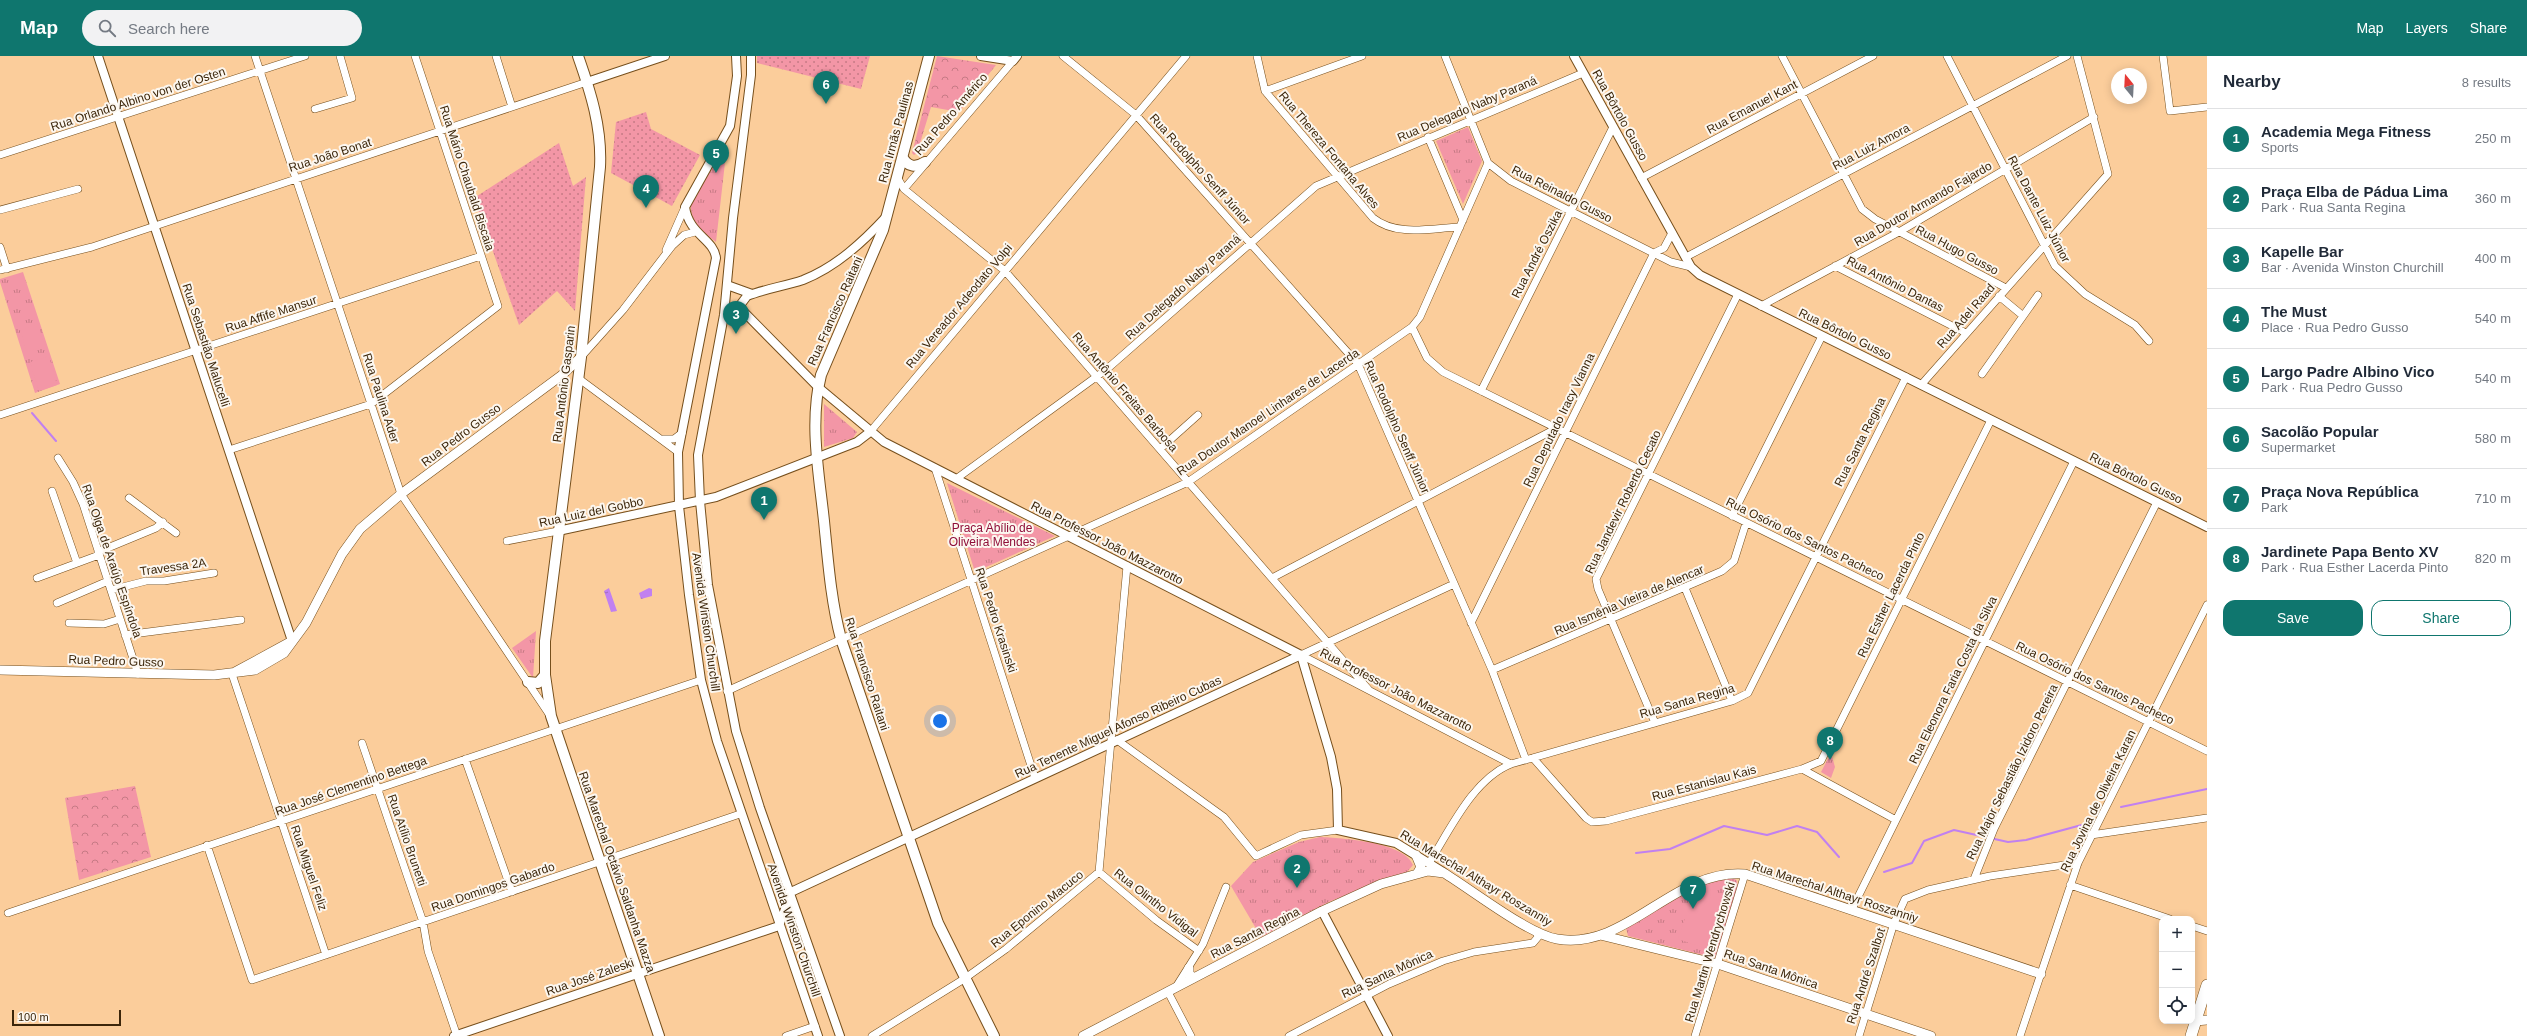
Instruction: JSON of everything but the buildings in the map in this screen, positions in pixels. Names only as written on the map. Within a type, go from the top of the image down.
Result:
[{"type":"highway","points":[[2195,1021],[2207,985]]},
{"type":"highway","points":[[2191,1036],[2194,1024]]},
{"type":"main road","name":"Rua Antônio Gasparin","points":[[551,716],[545,675],[545,641],[581,357],[601,152],[596,115],[578,56]]},
{"type":"main road","name":"Rua Irmãs Paulinas","points":[[888,216],[929,56]]},
{"type":"main road","points":[[903,158],[910,165],[915,166],[925,162]]},
{"type":"main road","name":"Rua Francisco Raitani","points":[[888,216],[872,260],[828,356],[818,387],[815,425],[817,456],[834,606],[841,639],[938,923],[964,979],[994,1036]]},
{"type":"main road","name":"Rua Pedro Gusso","points":[[0,670],[205,676],[232,674],[292,641],[312,613],[350,541],[371,518],[562,375],[581,357]]},
{"type":"main road","points":[[528,682],[538,683],[545,675]]},
{"type":"main road","name":"Rua Marechal Octávio Saldanha Mazza","points":[[551,716],[659,1036]]},
{"type":"main road","points":[[1416,855],[1421,867],[1417,874]]},
{"type":"main road","name":"Rua Santa Regina","points":[[1083,1036],[1322,911],[1381,884],[1434,871],[1444,873]]},
{"type":"main road","name":"Rua Marechal Althayr Roszanniy","points":[[1444,873],[1536,931],[1557,939],[1581,939],[1600,935],[1699,880],[1724,874],[1745,874],[2041,974]]},
{"type":"main road","name":"Rua Santa Mônica","points":[[1600,935],[1718,964],[1931,1036]]},
{"type":"main road","points":[[1189,968],[1189,974],[1194,978]]},
{"type":"main road","points":[[2195,1021],[2207,1020]]},
{"type":"street","name":"Rua Sebastião Malucelli","points":[[98,56],[292,641]]},
{"type":"street","name":"Rua Paulina Ader","points":[[255,56],[402,494],[551,716]]},
{"type":"street","name":"Rua Orlando Albino von der Osten","points":[[0,156],[305,56]]},
{"type":"street","points":[[315,109],[352,98],[340,56]]},
{"type":"street","name":"Rua Mário Chaubald Biscaia","points":[[371,404],[498,306],[415,56]]},
{"type":"street","points":[[496,56],[512,107]]},
{"type":"street","name":"Rua João Bonat","points":[[4,269],[82,250],[666,56]]},
{"type":"street","name":"Rua Pedro Gusso","points":[[661,261],[685,207],[730,126],[737,76],[736,56]]},
{"type":"street","name":"Avenida Winston Churchill","points":[[751,56],[751,75],[732,224],[724,315],[698,455],[700,501],[708,585],[727,691],[750,777],[840,1036]]},
{"type":"street","points":[[981,56],[1015,59]]},
{"type":"street","name":"Rua Rodolpho Senff Júnior","points":[[1063,56],[1136,115],[1358,364],[1530,759]]},
{"type":"street","name":"Rua Vereador Adeodato Volpi","points":[[700,501],[728,492],[817,456],[857,442],[870,432],[1186,56]]},
{"type":"street","name":"Rua Thereza Fontana Alves","points":[[1257,56],[1265,91],[1373,218],[1388,227],[1407,230],[1461,223]]},
{"type":"street","points":[[1265,91],[1362,56]]},
{"type":"street","points":[[1445,56],[1488,163]]},
{"type":"street","name":"Rua Hugo Gusso","points":[[1782,56],[1862,209],[1899,232],[2006,288]]},
{"type":"street","name":"Rua Emanuel Kant","points":[[1641,178],[1873,56]]},
{"type":"street","name":"Rua Dante Luiz Júnior","points":[[1947,56],[2055,266],[2072,283],[2099,304],[2135,325],[2149,341]]},
{"type":"street","name":"Rua Luiz Amora","points":[[1686,257],[2067,56]]},
{"type":"street","points":[[2077,56],[2094,117]]},
{"type":"street","points":[[2163,56],[2170,111],[2207,107]]},
{"type":"street","points":[[1569,78],[1576,68],[1576,58]]},
{"type":"street","name":"Rua Bôrtolo Gusso","points":[[1576,58],[1691,267],[1700,275],[2207,526]]},
{"type":"street","name":"Rua Pedro Américo","points":[[904,189],[925,162],[1015,59]]},
{"type":"street","name":"Rua Delegado Naby Paraná","points":[[956,479],[1097,376],[1309,190],[1337,175],[1583,72]]},
{"type":"street","name":"Rua Doutor Armando Fajardo","points":[[1761,306],[1899,232],[2094,117]]},
{"type":"street","name":"Rua Adel Raad","points":[[1921,385],[2043,245],[2108,174],[2094,117]]},
{"type":"street","name":"Rua André Oszika","points":[[1481,391],[1613,127]]},
{"type":"street","points":[[1428,137],[1461,223]]},
{"type":"street","name":"Rua Reinaldo Gusso","points":[[1488,163],[1511,181],[1677,264],[1691,267]]},
{"type":"street","name":"Rua Doutor Manoel Linhares de Lacerda","points":[[727,691],[1188,482],[1412,327],[1420,317],[1488,163]]},
{"type":"street","name":"Rua Antônio Freitas Barbosa","points":[[897,177],[904,189],[1005,271],[1369,690]]},
{"type":"street","points":[[0,210],[78,189]]},
{"type":"street","name":"Avenida Winston Churchill","points":[[685,207],[688,220],[695,232],[712,247],[716,258],[678,452],[679,506],[701,680],[717,742],[740,814],[818,1036]]},
{"type":"street","points":[[724,315],[732,309],[741,309],[743,299],[752,294],[804,279],[829,266],[853,248],[888,216]]},
{"type":"street","name":"Rua Pedro Gusso","points":[[581,357],[623,310],[661,261],[684,235],[695,232]]},
{"type":"street","name":"Rua Deputado Iracy Vianna","points":[[1471,623],[1654,253],[1664,248],[1672,233]]},
{"type":"street","points":[[0,247],[4,269]]},
{"type":"street","name":"Rua Affife Mansur","points":[[0,415],[481,256]]},
{"type":"street","name":"Rua Antônio Dantas","points":[[1835,266],[1966,333]]},
{"type":"street","points":[[727,285],[752,294]]},
{"type":"street","name":"Rua Jandevir Roberto Cecato","points":[[1655,723],[1610,620],[1596,580],[1738,294]]},
{"type":"street","points":[[1982,374],[2038,295]]},
{"type":"street","points":[[1999,296],[2022,316]]},
{"type":"street","name":"Rua Professor João Mazzarotto","points":[[741,309],[818,387],[870,432],[890,445],[1511,764]]},
{"type":"street","name":"Rua Osório dos Santos Pacheco","points":[[1412,327],[1432,363],[1443,372],[2207,752]]},
{"type":"street","points":[[1732,516],[1822,336]]},
{"type":"street","points":[[578,378],[663,439],[678,452]]},
{"type":"street","name":"Rua Santa Regina","points":[[1429,863],[1481,783],[1496,771],[1511,764],[1732,701],[1748,693],[1906,378]]},
{"type":"street","points":[[229,450],[371,404]]},
{"type":"street","points":[[1160,449],[1198,415]]},
{"type":"street","name":"Rua Esther Lacerda Pinto","points":[[1802,769],[1821,762],[1991,420]]},
{"type":"street","points":[[1272,578],[1557,428]]},
{"type":"street","points":[[663,439],[674,439],[682,433]]},
{"type":"street","name":"Rua Olga de Araújo Espíndola","points":[[58,458],[78,492],[138,674]]},
{"type":"street","name":"Rua Eleonora Faria Costa da Silva","points":[[1852,909],[2074,461]]},
{"type":"street","name":"Rua Pedro Krasinski","points":[[935,468],[1035,778]]},
{"type":"street","points":[[52,491],[77,563]]},
{"type":"street","points":[[129,498],[176,533]]},
{"type":"street","name":"Rua Luiz del Gobbo","points":[[507,541],[700,501]]},
{"type":"street","name":"Rua Major Sebastião Izidoro Pereira","points":[[1974,880],[1994,828],[2157,502]]},
{"type":"street","points":[[37,578],[77,563],[156,528],[163,522]]},
{"type":"street","name":"Rua Ismênia Vieira de Alencar","points":[[1492,670],[1685,588],[1729,566],[1737,553],[1746,523]]},
{"type":"street","name":"Rua Eponino Macuco","points":[[872,1036],[964,979],[1016,942],[1099,872],[1114,742],[1127,566]]},
{"type":"street","name":"Travessa 2A","points":[[111,590],[149,580],[164,581],[214,573]]},
{"type":"street","points":[[57,603],[108,580]]},
{"type":"street","name":"Rua Tenente Miguel Afonso Ribeiro Cubas","points":[[791,892],[1454,584]]},
{"type":"street","points":[[1685,588],[1732,701]]},
{"type":"street","name":"Rua Jovina de Oliveira Karan","points":[[2020,1036],[2078,863],[2207,606]]},
{"type":"street","points":[[69,623],[104,624],[120,619]]},
{"type":"street","points":[[125,635],[241,620]]},
{"type":"street","points":[[1301,655],[1331,757],[1337,790],[1338,830]]},
{"type":"street","name":"Rua Miguel Feliz","points":[[232,674],[326,955]]},
{"type":"street","name":"Rua José Clementino Bettega","points":[[8,913],[701,680]]},
{"type":"street","name":"Rua Marechal Althayr Roszanniy","points":[[1114,742],[1224,817],[1256,856],[1301,835],[1338,830],[1386,839],[1416,855],[1444,873]]},
{"type":"street","name":"Rua Atílio Brunetti","points":[[362,743],[423,922],[428,951],[456,1036]]},
{"type":"street","points":[[465,759],[512,892]]},
{"type":"street","name":"Rua Estanislau Kais","points":[[1530,759],[1581,814],[1592,822],[1598,822],[1802,769]]},
{"type":"street","points":[[1802,769],[1896,820]]},
{"type":"street","name":"Rua Domingos Gabardo","points":[[207,846],[252,980],[740,814]]},
{"type":"street","points":[[2091,835],[2207,818]]},
{"type":"street","name":"Rua André Szalbot","points":[[1858,1036],[1902,902],[1910,896],[1974,880],[2078,863]]},
{"type":"street","name":"Rua Olintho Vidigal","points":[[1099,872],[1156,920],[1199,951]]},
{"type":"street","name":"Rua Martin Wendrychowski","points":[[1695,1036],[1745,874]]},
{"type":"street","points":[[2070,885],[2161,916]]},
{"type":"street","points":[[1176,987],[1199,951],[1226,887]]},
{"type":"street","points":[[780,926],[791,892]]},
{"type":"street","points":[[1322,911],[1388,1036]]},
{"type":"street","name":"Rua José Zaleski","points":[[456,1036],[780,926]]},
{"type":"street","points":[[2195,927],[2207,932]]},
{"type":"street","name":"Rua Santa Mônica","points":[[1289,1036],[1405,976],[1449,959],[1509,945],[1530,943],[1537,939],[1536,931]]},
{"type":"street","points":[[1168,992],[1191,1036]]},
{"type":"street","points":[[786,1036],[815,1026]]},
{"type":"green space","points":[[757,56],[870,56],[861,89],[757,63]]},
{"type":"green space","points":[[937,56],[996,65],[959,112],[931,107],[917,153],[914,155],[912,153]]},
{"type":"green space","points":[[646,112],[651,129],[700,155],[672,206],[611,173],[616,122]]},
{"type":"green space","points":[[1468,127],[1482,161],[1463,204],[1436,141]]},
{"type":"green space","points":[[559,143],[573,186],[586,177],[575,311],[557,291],[519,325],[474,198]]},
{"type":"green space","points":[[727,145],[716,242],[701,230],[694,220],[691,202]]},
{"type":"green space","points":[[23,272],[60,384],[35,393],[0,282],[0,279]]},
{"type":"green space","points":[[38,324],[45,346],[27,352],[20,330]]},
{"type":"green space","points":[[49,356],[57,385],[39,391],[30,362]]},
{"type":"green space","points":[[824,404],[857,432],[853,438],[824,447]]},
{"type":"green space","name":"Praça Abílio de Oliveira Mendes","points":[[947,483],[1055,536],[975,572]]},
{"type":"green space","points":[[536,631],[533,678],[512,648]]},
{"type":"green space","points":[[1831,753],[1835,767],[1831,778],[1821,772]]},
{"type":"green space","points":[[135,786],[151,857],[79,880],[65,798]]},
{"type":"green space","points":[[1320,837],[1357,840],[1386,846],[1408,857],[1413,865],[1407,872],[1331,901],[1261,937],[1231,886],[1253,862],[1299,842]]},
{"type":"green space","points":[[1734,878],[1737,881],[1738,888],[1715,958],[1628,936],[1626,928],[1628,924],[1708,881]]},
{"type":"green space","points":[[1694,892],[1723,901],[1707,949],[1678,939]]},
{"type":"water","points":[[609,588],[617,611],[611,612],[604,591]]},
{"type":"water","points":[[649,588],[652,589],[652,596],[641,599],[639,593]]},
{"type":"waterway","points":[[32,413],[56,441]]},
{"type":"waterway","points":[[2121,807],[2207,789]]},
{"type":"waterway","points":[[1884,872],[1912,863],[1924,841],[1954,830],[2008,842],[2026,840],[2089,823]]},
{"type":"waterway","points":[[1636,853],[1670,849],[1724,826],[1767,835],[1797,826],[1817,832],[1839,857]]},
{"type":"place","name":"Sacolão Popular","points":[[826,104]]},
{"type":"place","name":"Largo Padre Albino Vico","points":[[716,173]]},
{"type":"place","name":"The Must","points":[[646,208]]},
{"type":"place","name":"Kapelle Bar","points":[[736,334]]},
{"type":"place","name":"Academia Mega Fitness","points":[[764,520]]},
{"type":"place","name":"Jardinete Papa Bento XV","points":[[1830,760]]},
{"type":"place","name":"Praça Elba de Pádua Lima","points":[[1297,888]]},
{"type":"place","name":"Praça Nova República","points":[[1693,909]]}]
